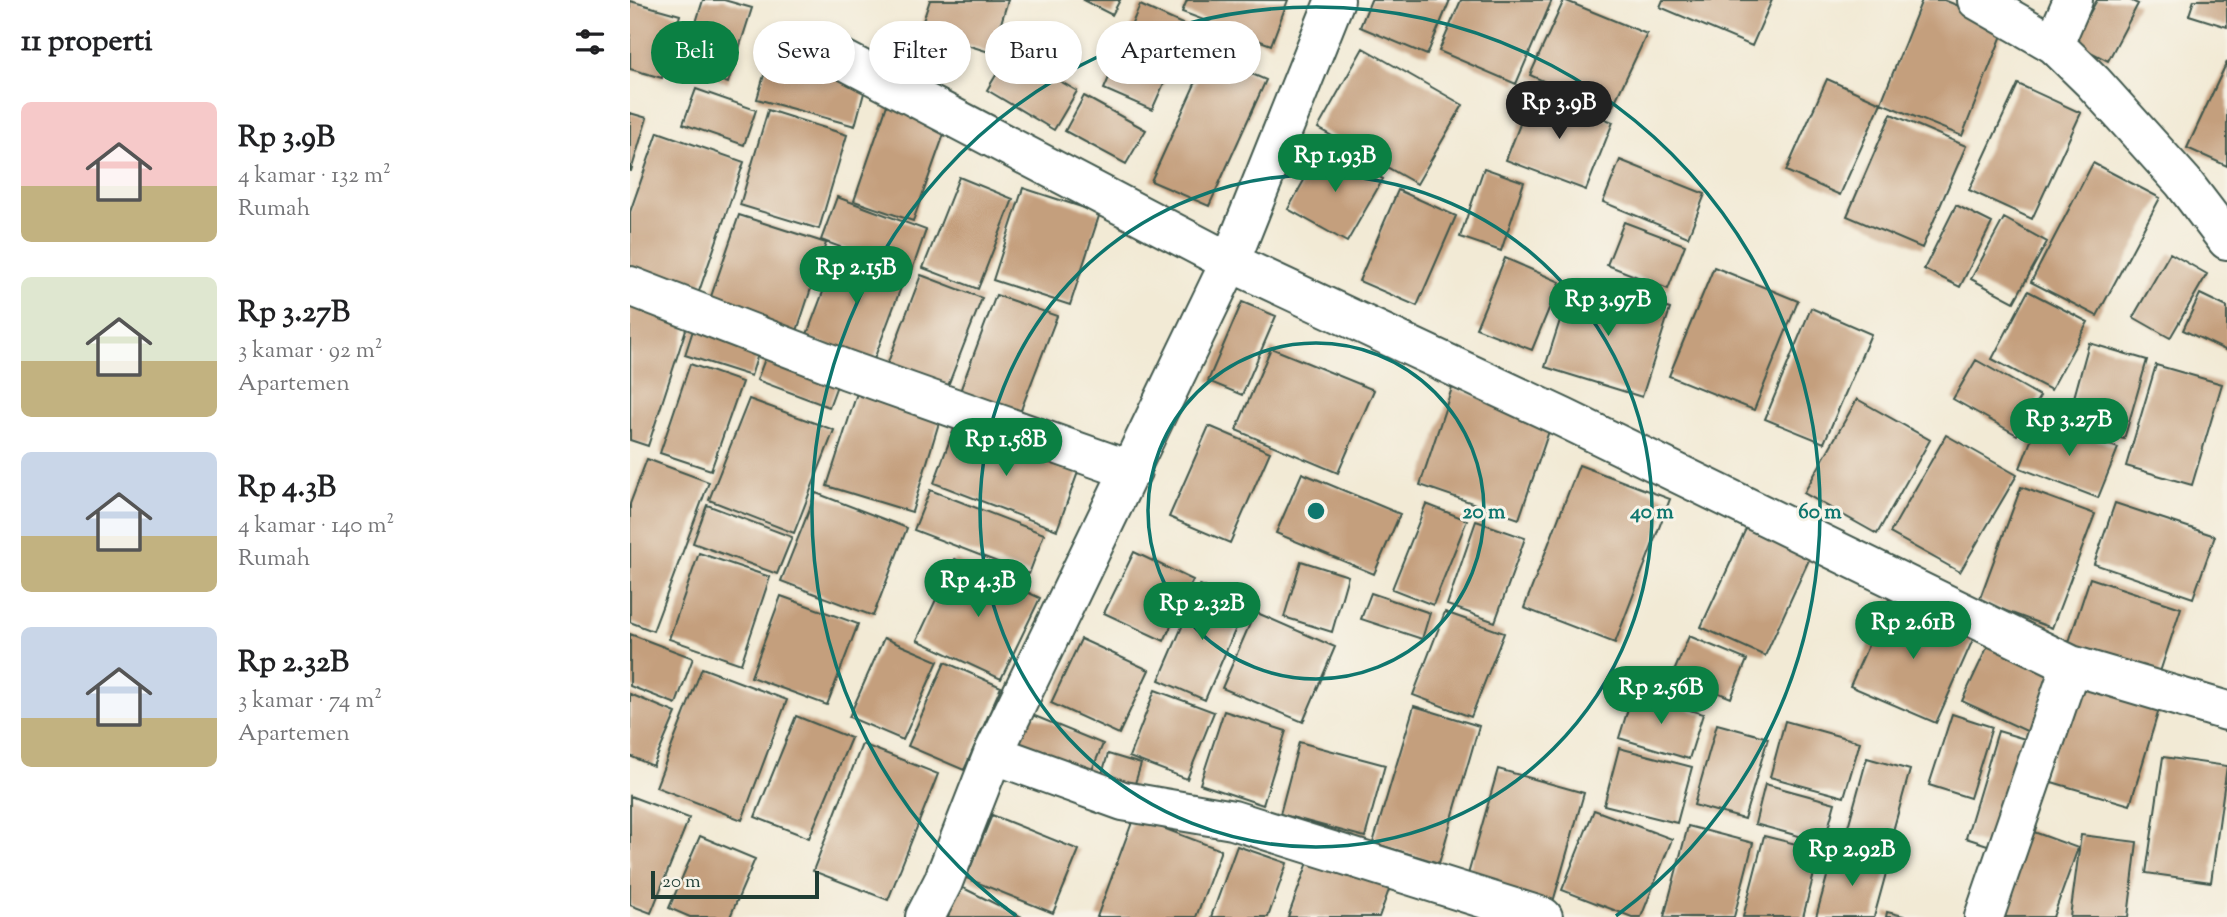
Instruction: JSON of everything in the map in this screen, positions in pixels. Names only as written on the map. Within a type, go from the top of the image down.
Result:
[{"type":"street","points":[[925,917],[943,882],[993,754],[1132,471],[1230,262],[1335,0]]},
{"type":"street","points":[[1977,0],[2054,44],[2093,82],[2183,182],[2227,240]]},
{"type":"street","points":[[2054,44],[2073,0]]},
{"type":"street","points":[[855,66],[1230,262],[1577,424],[2071,666],[2227,711]]},
{"type":"street","points":[[630,286],[848,370],[1132,471]]},
{"type":"street","points":[[1984,917],[2071,666]]},
{"type":"street","points":[[993,754],[1124,801],[1233,820],[1543,917]]},
{"type":"building","points":[[703,0],[724,0],[752,8],[739,49],[739,21],[697,21]]},
{"type":"building","points":[[930,0],[1008,0],[1002,21],[985,21],[985,51],[971,46],[971,21],[923,21]]},
{"type":"building","points":[[1083,0],[1120,0],[1112,15]]},
{"type":"building","points":[[1187,0],[1288,0],[1271,45],[1261,41],[1261,21],[1206,21],[1182,12]]},
{"type":"building","points":[[1371,0],[1450,0],[1427,55],[1360,27]]},
{"type":"building","points":[[1461,0],[1552,0],[1516,84],[1439,51]]},
{"type":"building","points":[[1564,0],[1647,34],[1610,112],[1530,75]]},
{"type":"building","points":[[1663,0],[1772,0],[1752,46],[1660,7]]},
{"type":"building","points":[[1922,0],[1944,0],[2006,25],[1962,136],[1881,103]]},
{"type":"building","points":[[2097,0],[2130,0],[2138,4],[2108,61],[2073,43]]},
{"type":"building","points":[[2194,0],[2227,0],[2227,27],[2189,15]]},
{"type":"building","points":[[630,1],[680,15],[678,21],[651,21],[651,75],[630,69]]},
{"type":"building","points":[[1140,5],[1176,21],[1133,21]]},
{"type":"building","points":[[1363,48],[1463,105],[1417,184],[1318,128]]},
{"type":"building","points":[[2227,62],[2227,166],[2187,148]]},
{"type":"building","points":[[855,74],[868,78],[855,126],[757,99],[761,84],[855,84]]},
{"type":"building","points":[[1261,78],[1266,80],[1209,206],[1151,181],[1195,84],[1261,84]]},
{"type":"building","points":[[1827,79],[1881,103],[1840,195],[1786,171]]},
{"type":"building","points":[[991,84],[1065,84],[1077,91],[1054,130],[987,90]]},
{"type":"building","points":[[1106,84],[1164,84],[1152,110],[1104,89]]},
{"type":"building","points":[[2018,84],[2081,113],[2032,219],[1969,190]]},
{"type":"building","points":[[696,89],[756,110],[744,145],[683,124]]},
{"type":"building","points":[[1533,91],[1613,122],[1586,190],[1506,160]]},
{"type":"building","points":[[1084,96],[1146,130],[1126,164],[1065,131]]},
{"type":"building","points":[[889,99],[949,120],[913,221],[854,201]]},
{"type":"building","points":[[768,110],[847,135],[819,229],[740,205]]},
{"type":"building","points":[[630,113],[647,118],[631,171],[630,171]]},
{"type":"building","points":[[1891,114],[1966,146],[1922,248],[1847,216]]},
{"type":"building","points":[[658,132],[744,162],[696,300],[630,277],[630,212]]},
{"type":"building","points":[[1323,146],[1383,179],[1347,242],[1288,209]]},
{"type":"building","points":[[1620,160],[1705,194],[1688,237],[1603,202]]},
{"type":"building","points":[[2093,163],[2160,198],[2097,316],[2031,282]]},
{"type":"building","points":[[1484,168],[1524,182],[1501,251],[1460,237]]},
{"type":"building","points":[[959,177],[1013,199],[978,289],[923,268]]},
{"type":"building","points":[[1023,188],[1100,213],[1070,305],[993,280]]},
{"type":"building","points":[[1398,190],[1456,216],[1417,306],[1359,281]]},
{"type":"building","points":[[837,197],[926,230],[911,273],[821,240]]},
{"type":"building","points":[[1956,205],[1992,223],[1960,287],[1924,269]]},
{"type":"building","points":[[739,215],[826,243],[794,340],[706,311]]},
{"type":"building","points":[[2004,218],[2047,242],[2014,302],[1971,279]]},
{"type":"building","points":[[1624,222],[1685,245],[1668,289],[1607,265]]},
{"type":"building","points":[[839,250],[906,274],[873,362],[806,337]]},
{"type":"building","points":[[2170,253],[2207,274],[2170,338],[2133,317]]},
{"type":"building","points":[[1505,258],[1560,282],[1532,350],[1476,328]]},
{"type":"building","points":[[1714,267],[1798,301],[1754,410],[1669,376]]},
{"type":"building","points":[[921,275],[982,298],[944,396],[884,373]]},
{"type":"building","points":[[1573,280],[1670,309],[1642,397],[1545,367]]},
{"type":"building","points":[[2028,291],[2088,322],[2051,390],[1992,359]]},
{"type":"building","points":[[2200,294],[2227,307],[2227,351],[2183,330]]},
{"type":"building","points":[[996,295],[1057,316],[1019,415],[959,394]]},
{"type":"building","points":[[630,300],[689,320],[648,446],[630,440]]},
{"type":"building","points":[[1242,302],[1276,316],[1242,395],[1208,381]]},
{"type":"building","points":[[1811,308],[1871,334],[1824,443],[1765,419]]},
{"type":"building","points":[[695,324],[761,345],[751,376],[685,355]]},
{"type":"building","points":[[2089,343],[2147,360],[2124,439],[2067,423]]},
{"type":"building","points":[[1271,348],[1374,390],[1338,473],[1236,430]]},
{"type":"building","points":[[768,351],[840,377],[829,407],[757,380]]},
{"type":"building","points":[[1976,360],[2040,396],[2017,435],[1953,399]]},
{"type":"building","points":[[690,364],[742,382],[711,470],[660,453]]},
{"type":"building","points":[[2156,365],[2222,384],[2192,485],[2126,466]]},
{"type":"building","points":[[1452,388],[1552,422],[1519,519],[1420,485]]},
{"type":"building","points":[[858,390],[941,416],[912,512],[827,486]]},
{"type":"building","points":[[749,399],[834,430],[794,533],[709,500]]},
{"type":"building","points":[[1857,399],[1930,440],[1877,534],[1804,493]]},
{"type":"building","points":[[2040,418],[2118,448],[2098,498],[2020,468]]},
{"type":"building","points":[[955,426],[1078,472],[1057,530],[934,483]]},
{"type":"building","points":[[1209,426],[1270,452],[1230,543],[1169,517]]},
{"type":"building","points":[[1946,435],[2017,475],[1960,572],[1890,533]]},
{"type":"building","points":[[647,459],[709,482],[653,631],[630,622],[630,504]]},
{"type":"building","points":[[1579,465],[1670,499],[1615,643],[1524,608]]},
{"type":"building","points":[[1302,473],[1400,514],[1374,574],[1276,533]]},
{"type":"building","points":[[2021,487],[2095,514],[2052,628],[1979,601]]},
{"type":"building","points":[[930,490],[1044,534],[1029,574],[914,530]]},
{"type":"building","points":[[816,493],[907,528],[873,616],[781,581]]},
{"type":"building","points":[[2115,503],[2215,536],[2193,598],[2094,564]]},
{"type":"building","points":[[1426,504],[1467,520],[1433,605],[1392,589]]},
{"type":"building","points":[[707,505],[792,537],[777,574],[693,543]]},
{"type":"building","points":[[1476,521],[1525,538],[1495,622],[1447,605]]},
{"type":"building","points":[[1749,522],[1813,551],[1765,656],[1701,627]]},
{"type":"building","points":[[1134,552],[1193,580],[1164,641],[1104,613]]},
{"type":"building","points":[[699,553],[770,577],[741,664],[669,639]]},
{"type":"building","points":[[955,559],[1040,598],[1001,679],[917,640]]},
{"type":"building","points":[[1301,561],[1348,576],[1332,632],[1284,617]]},
{"type":"building","points":[[2090,578],[2181,608],[2158,678],[2067,648]]},
{"type":"building","points":[[1200,585],[1246,605],[1205,700],[1159,680]]},
{"type":"building","points":[[1371,593],[1430,613],[1422,639],[1361,619]]},
{"type":"building","points":[[781,596],[858,624],[827,705],[751,677]]},
{"type":"building","points":[[1889,599],[1975,635],[1936,723],[1850,686]]},
{"type":"building","points":[[1255,612],[1335,647],[1303,722],[1222,688]]},
{"type":"building","points":[[1445,612],[1504,633],[1471,717],[1413,695]]},
{"type":"building","points":[[630,634],[693,658],[676,704],[630,686]]},
{"type":"building","points":[[1689,636],[1747,660],[1731,698],[1673,674]]},
{"type":"building","points":[[884,638],[938,661],[903,740],[849,717]]},
{"type":"building","points":[[1081,639],[1149,670],[1119,734],[1051,703]]},
{"type":"building","points":[[1991,639],[2064,673],[2035,735],[1962,701]]},
{"type":"building","points":[[945,662],[1001,687],[964,770],[908,746]]},
{"type":"building","points":[[702,668],[787,700],[742,820],[656,787]]},
{"type":"building","points":[[2077,678],[2161,703],[2130,805],[2045,780]]},
{"type":"building","points":[[1155,690],[1214,712],[1187,779],[1129,757]]},
{"type":"building","points":[[1633,693],[1703,714],[1689,759],[1619,738]]},
{"type":"building","points":[[630,694],[676,713],[653,766],[630,756]]},
{"type":"building","points":[[1414,706],[1479,726],[1439,863],[1373,843]]},
{"type":"building","points":[[1224,711],[1286,731],[1263,805],[1200,784]]},
{"type":"building","points":[[1025,712],[1103,744],[1089,777],[1011,745]]},
{"type":"building","points":[[1952,714],[1992,727],[1970,798],[1929,785]]},
{"type":"building","points":[[796,716],[851,738],[809,838],[755,817]]},
{"type":"building","points":[[1785,721],[1860,742],[1844,797],[1770,777]]},
{"type":"building","points":[[1717,724],[1768,738],[1744,819],[1694,805]]},
{"type":"building","points":[[1998,731],[2035,742],[2003,850],[1966,838]]},
{"type":"building","points":[[1299,742],[1385,765],[1365,837],[1280,814]]},
{"type":"building","points":[[862,744],[938,774],[888,900],[813,871]]},
{"type":"building","points":[[1619,748],[1692,767],[1677,823],[1604,805]]},
{"type":"building","points":[[1108,754],[1141,764],[1132,793],[1099,784]]},
{"type":"building","points":[[2163,757],[2227,766],[2211,882],[2146,873]]},
{"type":"building","points":[[1867,758],[1910,770],[1886,856],[1843,845]]},
{"type":"building","points":[[1498,769],[1584,793],[1551,909],[1465,885]]},
{"type":"building","points":[[1765,784],[1835,803],[1824,843],[1755,824]]},
{"type":"building","points":[[630,796],[689,818],[651,913],[630,905]]},
{"type":"building","points":[[1594,810],[1672,839],[1641,917],[1632,917],[1562,890]]},
{"type":"building","points":[[992,815],[1079,850],[1053,913],[966,878]]},
{"type":"building","points":[[1134,817],[1221,850],[1196,917],[1097,917]]},
{"type":"building","points":[[1688,826],[1753,843],[1734,917],[1664,917]]},
{"type":"building","points":[[2023,828],[2078,848],[2053,917],[1992,917]]},
{"type":"building","points":[[2081,835],[2137,842],[2128,917],[2070,917]]},
{"type":"building","points":[[700,836],[755,859],[730,917],[690,917],[669,908]]},
{"type":"building","points":[[1764,836],[1820,850],[1803,917],[1743,917]]},
{"type":"building","points":[[1237,846],[1287,863],[1268,917],[1211,917]]},
{"type":"building","points":[[1834,851],[1888,866],[1874,917],[1816,917]]},
{"type":"building","points":[[1310,857],[1390,887],[1379,917],[1288,917]]},
{"type":"building","points":[[947,880],[1022,917],[929,917]]},
{"type":"building","points":[[1887,912],[1904,916],[1904,917],[1886,917]]}]
